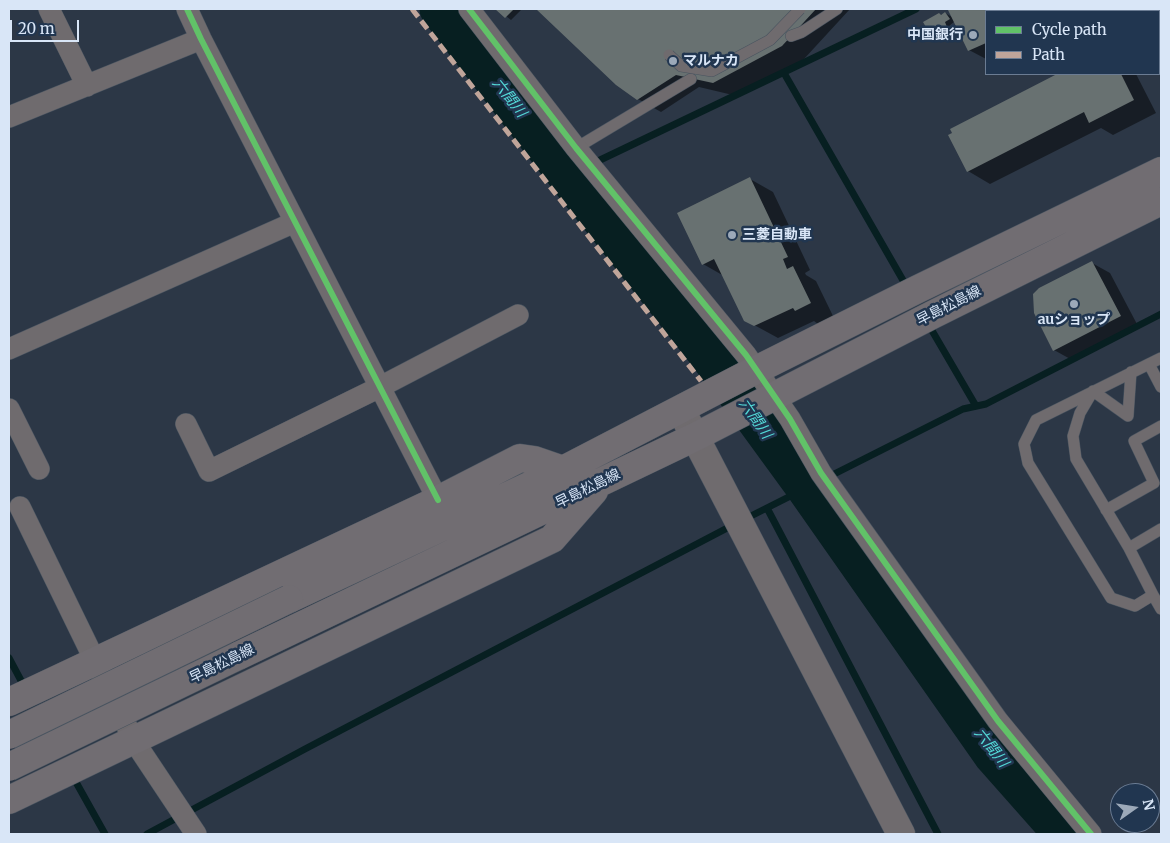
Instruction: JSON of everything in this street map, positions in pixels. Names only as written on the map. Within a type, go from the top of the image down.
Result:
[{"type":"main road","name":"早島松島線","points":[[9,735],[289,599],[563,470],[909,294],[1161,171]]},
{"type":"main road","name":"早島松島線","points":[[9,767],[695,437],[1161,201]]},
{"type":"main road","points":[[21,696],[438,500],[520,458],[534,460],[563,470]]},
{"type":"main road","points":[[9,800],[552,539],[601,483]]},
{"type":"street","points":[[49,9],[87,86]]},
{"type":"street","points":[[187,9],[438,500]]},
{"type":"street","points":[[469,9],[576,148],[732,337],[751,373],[769,398],[790,419],[826,480],[998,721],[1091,834]]},
{"type":"street","points":[[9,117],[201,39]]},
{"type":"street","points":[[9,349],[295,222]]},
{"type":"street","points":[[186,424],[209,471],[380,387],[518,315]]},
{"type":"street","points":[[9,409],[39,469]]},
{"type":"street","points":[[681,410],[901,834]]},
{"type":"street","points":[[20,507],[134,741],[192,829]]},
{"type":"lane","points":[[668,55],[680,66],[712,71],[770,40],[800,9]]},
{"type":"lane","points":[[791,36],[802,32],[837,9]]},
{"type":"lane","points":[[576,148],[690,78]]},
{"type":"lane","points":[[1153,596],[1135,606],[1111,598],[1028,463],[1024,444],[1036,420],[1161,358]]},
{"type":"lane","points":[[1149,364],[1161,387]]},
{"type":"lane","points":[[1093,391],[1128,416],[1131,372]]},
{"type":"lane","points":[[1093,391],[1080,413],[1073,436],[1076,459],[1129,548],[1161,609]]},
{"type":"lane","points":[[1106,510],[1154,483],[1134,441],[1161,426]]},
{"type":"lane","points":[[1129,548],[1161,528]]},
{"type":"building","points":[[495,9],[514,9],[505,18]]},
{"type":"building","name":"マルナカ","points":[[536,9],[816,9],[782,46],[713,83],[676,75],[637,100],[616,85]]},
{"type":"building","name":"中国銀行","points":[[1035,9],[1036,10],[985,10],[985,43],[968,51],[948,10]]},
{"type":"building","points":[[945,12],[950,19],[945,22],[947,27],[931,36],[923,22],[939,13],[941,15]]},
{"type":"building","points":[[1055,75],[1122,75],[1134,100],[1089,123],[1084,112],[967,172],[948,135],[952,133],[950,129]]},
{"type":"building","name":"三菱自動車","points":[[750,177],[788,257],[783,259],[787,269],[793,266],[811,303],[795,311],[793,308],[754,326],[744,321],[714,259],[702,265],[677,213]]},
{"type":"building","name":"auショップ","points":[[1092,261],[1121,316],[1053,351],[1034,313],[1033,294],[1039,288]]},
{"type":"waterway","name":"六間川","points":[[440,9],[709,354],[806,487],[994,755],[1064,834]]},
{"type":"waterway","points":[[598,161],[916,9]]},
{"type":"waterway","points":[[784,73],[908,289]]},
{"type":"waterway","points":[[573,182],[582,174]]},
{"type":"waterway","points":[[743,520],[963,409],[986,404],[1161,314]]},
{"type":"waterway","points":[[927,322],[976,406]]},
{"type":"waterway","points":[[767,508],[938,834]]},
{"type":"waterway","points":[[147,834],[733,525]]},
{"type":"waterway","points":[[9,658],[25,688]]},
{"type":"waterway","points":[[72,775],[105,834]]},
{"type":"marked path","points":[[412,9],[701,381]]},
{"type":"cycle path","points":[[187,9],[438,500]]},
{"type":"cycle path","points":[[469,9],[576,148],[746,355],[790,419],[821,473],[998,721],[1091,834]]},
{"type":"place","name":"中国銀行","points":[[973,35]]},
{"type":"place","name":"マルナカ","points":[[673,61]]},
{"type":"place","name":"三菱自動車","points":[[732,235]]},
{"type":"place","name":"auショップ","points":[[1074,304]]}]
